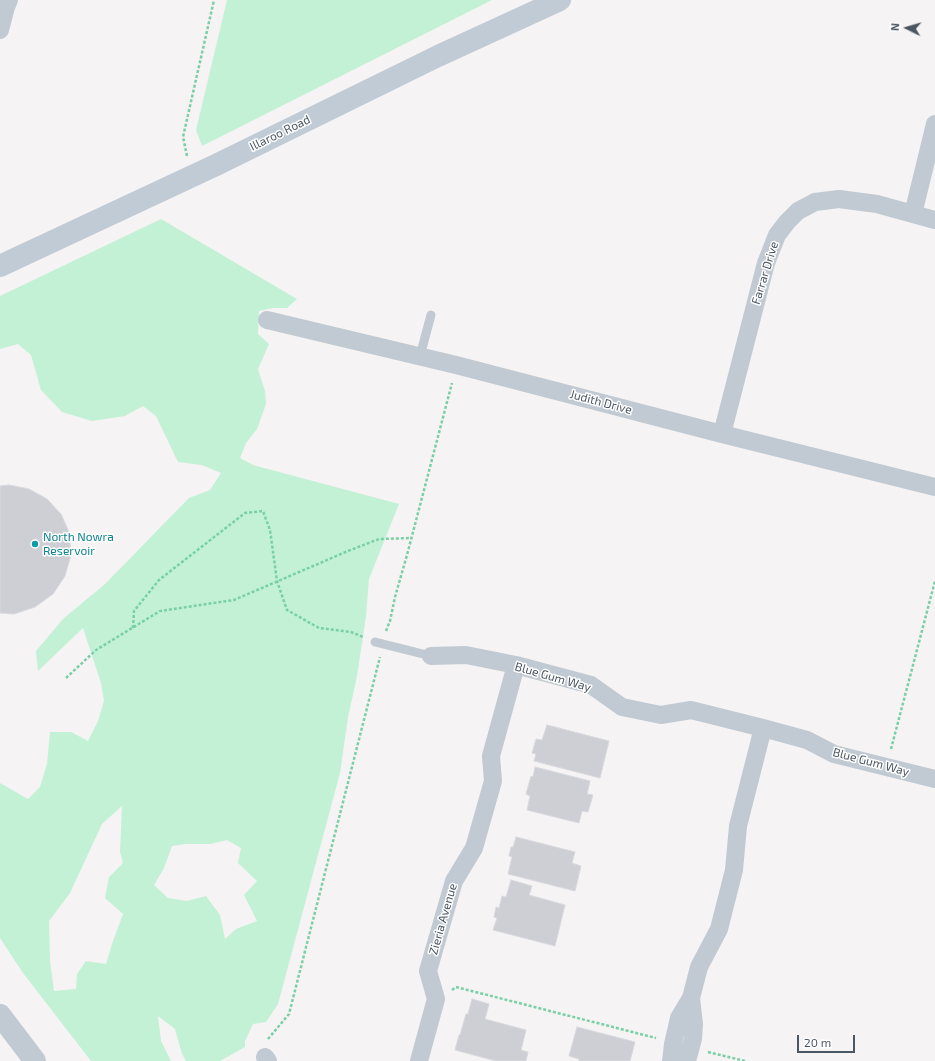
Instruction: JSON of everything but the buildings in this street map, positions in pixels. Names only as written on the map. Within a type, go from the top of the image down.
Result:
[{"type":"main road","name":"Illaroo Road","points":[[0,266],[192,176],[438,56],[560,0]]},
{"type":"street","points":[[0,30],[9,0]]},
{"type":"street","points":[[913,214],[935,124]]},
{"type":"street","name":"Farrar Drive","points":[[722,434],[766,263],[777,235],[787,222],[798,211],[815,202],[839,199],[877,204],[935,220]]},
{"type":"street","name":"Judith Drive","points":[[267,320],[456,364],[722,434],[935,487]]},
{"type":"street","name":"Blue Gum Way","points":[[431,656],[466,655],[516,665],[591,685],[622,707],[661,715],[691,710],[807,740],[834,754],[935,779]]},
{"type":"street","name":"Zieria Avenue","points":[[419,1061],[436,999],[428,971],[454,881],[474,848],[492,781],[491,756],[516,665]]},
{"type":"street","points":[[680,1056],[693,1039],[694,1024],[690,998],[699,967],[719,929],[734,870],[738,826],[763,728]]},
{"type":"street","points":[[0,1015],[35,1061]]},
{"type":"lane","points":[[420,356],[431,315]]},
{"type":"lane","points":[[379,643],[431,656]]},
{"type":"path","points":[[192,176],[183,137],[214,0]]},
{"type":"path","points":[[396,647],[386,632],[412,538],[456,364]]},
{"type":"path","points":[[133,628],[134,611],[158,580],[245,513],[263,511],[270,530],[277,581],[287,610],[319,628],[351,632],[379,643],[289,1014],[267,1040],[267,1059]]},
{"type":"path","points":[[66,678],[96,650],[160,612],[234,600],[379,539],[412,538]]},
{"type":"path","points":[[887,767],[935,581]]},
{"type":"path","points":[[449,991],[456,987],[661,1039],[663,1046],[680,1056],[697,1055],[703,1051],[745,1061]]},
{"type":"green space","points":[[227,0],[492,0],[202,146],[196,130]]},
{"type":"green space","points":[[161,219],[297,299],[287,308],[273,308],[259,311],[258,334],[269,344],[258,369],[265,391],[266,404],[257,429],[246,443],[240,458],[253,465],[399,504],[369,579],[366,616],[357,676],[348,717],[340,773],[278,1004],[266,1022],[253,1024],[245,1041],[245,1047],[220,1061],[186,1061],[182,1054],[175,1029],[158,1016],[161,1041],[171,1061],[91,1061],[23,973],[0,938],[0,783],[28,799],[40,787],[47,764],[50,732],[71,732],[88,741],[98,721],[104,701],[101,683],[83,628],[38,671],[36,651],[63,619],[105,584],[189,498],[210,490],[221,473],[202,465],[178,462],[156,416],[143,406],[125,416],[92,421],[62,412],[41,390],[31,355],[18,344],[0,349],[0,296]],"holes":[[[122,806],[120,852],[123,863],[109,877],[105,898],[123,914],[106,964],[86,961],[77,974],[76,989],[54,991],[50,961],[49,921],[70,893],[102,824]],[[227,840],[241,848],[238,863],[257,881],[244,895],[257,921],[236,929],[225,939],[220,915],[206,896],[187,901],[168,898],[154,885],[164,868],[172,846],[185,844],[210,844]]]},
{"type":"place","name":"North Nowra Reservoir","points":[[35,544]]}]
